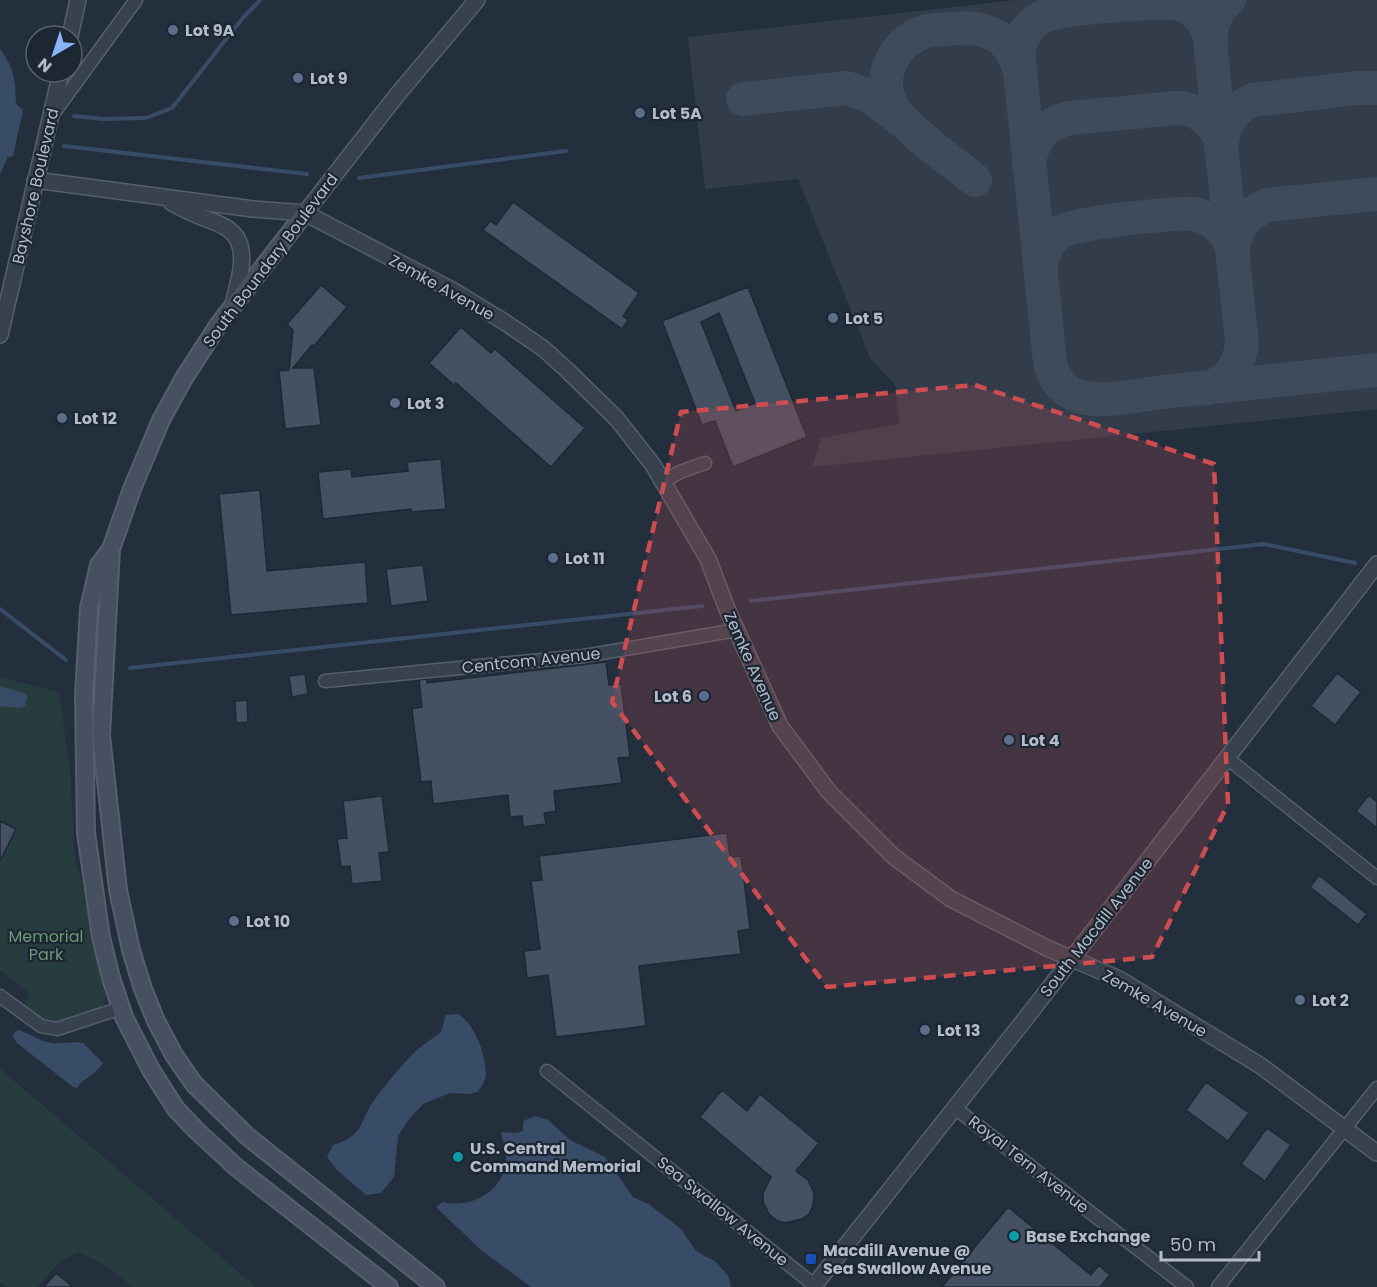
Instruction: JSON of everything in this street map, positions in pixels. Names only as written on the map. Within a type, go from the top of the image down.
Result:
[{"type":"main road","name":"South Boundary Boulevard","points":[[306,213],[233,306],[184,378],[161,420],[132,489],[111,549],[101,735],[118,890],[131,950],[143,989],[156,1021],[174,1055],[194,1084],[222,1114],[273,1158],[436,1287]]},
{"type":"main road","name":"South Boundary Boulevard","points":[[111,549],[99,565],[89,608],[84,695],[86,833],[100,937],[121,1008],[136,1043],[176,1109],[197,1131],[236,1167],[389,1287]]},
{"type":"street","points":[[73,24],[78,0]]},
{"type":"street","points":[[51,117],[136,0]]},
{"type":"street","name":"South Boundary Boulevard","points":[[306,213],[397,95],[477,0]]},
{"type":"street","name":"Bayshore Boulevard","points":[[0,335],[59,84]]},
{"type":"street","name":"Zemke Avenue","points":[[35,180],[253,209],[306,213],[452,290],[504,321],[544,349],[617,419],[663,481],[708,560],[780,726],[829,792],[893,856],[951,899],[1071,959],[1119,979],[1261,1066],[1377,1153]]},
{"type":"street","name":"Zemke Avenue","points":[[158,197],[202,218],[222,224],[232,232],[242,250],[233,306]]},
{"type":"street","points":[[663,481],[705,463]]},
{"type":"street","name":"South Macdill Avenue","points":[[813,1286],[956,1108],[1377,564]]},
{"type":"street","name":"Centcom Avenue","points":[[325,681],[584,656],[737,630]]},
{"type":"street","points":[[1227,758],[1377,878]]},
{"type":"street","points":[[0,996],[41,1026],[57,1029],[121,1008]]},
{"type":"street","name":"Sea Swallow Avenue","points":[[547,1071],[813,1286]]},
{"type":"street","points":[[1218,1287],[1377,1088]]},
{"type":"street","name":"Royal Tern Avenue","points":[[956,1108],[1187,1287]]},
{"type":"highlighted area","points":[[975,385],[1214,464],[1228,804],[1152,957],[827,987],[612,702],[681,412]]},
{"type":"shaded area","points":[[1015,0],[1377,0],[1377,409],[812,467],[821,438],[899,424],[896,386],[870,358],[798,179],[705,189],[688,37]]},
{"type":"green space","name":"Memorial Park","points":[[0,677],[59,692],[70,770],[75,861],[81,877],[105,1001],[97,1010],[59,1022],[44,1021],[24,1006],[30,994],[0,970]]},
{"type":"green space","points":[[0,1069],[256,1287],[133,1287],[106,1266],[79,1252],[61,1260],[37,1287],[7,1287],[0,1282]]},
{"type":"water","points":[[0,49],[13,75],[16,104],[23,110],[13,156],[8,157],[0,174]]},
{"type":"water","points":[[0,686],[24,693],[27,696],[25,706],[20,708],[0,706]]},
{"type":"water","points":[[458,1014],[475,1033],[484,1057],[486,1074],[483,1083],[478,1092],[450,1093],[423,1104],[398,1136],[394,1177],[381,1193],[366,1195],[337,1170],[327,1157],[333,1145],[351,1137],[356,1132],[375,1099],[393,1076],[415,1051],[441,1032],[446,1015]]},
{"type":"water","points":[[19,1030],[48,1042],[83,1043],[103,1063],[77,1088],[73,1087],[17,1043],[13,1037],[14,1032]]},
{"type":"water","points":[[535,1116],[548,1120],[570,1140],[605,1157],[633,1197],[650,1205],[681,1229],[696,1251],[716,1262],[729,1277],[731,1287],[531,1287],[481,1250],[436,1207],[443,1202],[465,1203],[475,1200],[493,1189],[504,1171],[506,1160],[501,1132],[523,1131],[523,1121]]},
{"type":"building","points":[[513,202],[639,293],[623,316],[628,320],[622,329],[483,230],[490,221],[496,225]]},
{"type":"building","points":[[321,285],[347,307],[293,368],[314,368],[321,425],[285,429],[279,371],[289,370],[293,330],[287,324]]},
{"type":"building","points":[[748,287],[807,437],[733,467],[715,421],[702,425],[662,321]],"holes":[[[719,313],[755,403],[736,411],[701,322]]]},
{"type":"building","points":[[461,327],[491,353],[495,349],[585,428],[551,467],[456,383],[454,385],[429,363]]},
{"type":"building","points":[[441,459],[446,509],[412,512],[411,509],[323,519],[318,472],[351,469],[352,477],[408,471],[407,462]]},
{"type":"building","points":[[260,490],[267,571],[365,562],[368,603],[231,615],[219,494]]},
{"type":"building","points":[[423,565],[428,601],[391,606],[386,569]]},
{"type":"building","points":[[606,662],[609,685],[621,684],[630,757],[618,758],[622,783],[554,791],[556,811],[544,813],[546,824],[523,827],[522,816],[510,817],[508,795],[433,804],[431,781],[421,782],[412,709],[422,707],[419,680],[427,679],[427,683]]},
{"type":"building","points":[[1337,673],[1361,692],[1335,725],[1311,706]]},
{"type":"building","points":[[305,674],[308,694],[292,697],[289,676]]},
{"type":"building","points":[[247,700],[248,722],[236,723],[235,701]]},
{"type":"building","points":[[1369,795],[1377,802],[1377,828],[1356,811]]},
{"type":"building","points":[[382,796],[389,852],[379,853],[382,881],[352,884],[350,866],[341,867],[337,839],[347,838],[343,801]]},
{"type":"building","points":[[0,821],[16,829],[0,861]]},
{"type":"building","points":[[727,833],[730,857],[741,856],[750,929],[738,931],[741,954],[639,966],[646,1026],[556,1037],[548,975],[527,978],[524,951],[540,949],[531,881],[542,880],[539,856]]},
{"type":"building","points":[[1319,875],[1367,914],[1358,925],[1310,887]]},
{"type":"building","points":[[1206,1082],[1249,1113],[1228,1141],[1186,1110]]},
{"type":"building","points":[[722,1090],[747,1111],[760,1094],[819,1143],[796,1171],[808,1180],[814,1193],[813,1206],[809,1214],[802,1219],[784,1223],[769,1214],[763,1202],[763,1193],[771,1177],[700,1117]]},
{"type":"building","points":[[1267,1128],[1291,1145],[1265,1181],[1241,1164]]},
{"type":"building","name":"Base Exchange","points":[[1008,1207],[1091,1275],[1099,1265],[1110,1275],[1100,1287],[942,1287]]},
{"type":"building","points":[[56,1273],[73,1287],[44,1287]]},
{"type":"waterway","points":[[74,116],[104,119],[146,118],[172,108],[242,19],[260,0]]},
{"type":"waterway","points":[[64,146],[307,174]]},
{"type":"waterway","points":[[359,178],[566,151]]},
{"type":"waterway","points":[[751,601],[1264,544],[1355,563]]},
{"type":"waterway","points":[[130,668],[702,606]]},
{"type":"waterway","points":[[0,609],[66,660]]},
{"type":"taxiway","points":[[1211,43],[1214,19],[1229,0]]},
{"type":"taxiway","points":[[1209,388],[1216,384],[1223,380],[1233,370],[1239,358],[1242,342],[1209,32],[1193,11],[1180,4],[1171,3],[1098,7],[1045,16],[1032,24],[1025,33],[1019,49],[1019,61],[1050,362],[1054,374],[1065,389],[1091,399],[1111,399],[1377,370]]},
{"type":"taxiway","points":[[975,180],[919,136],[893,108],[886,86],[890,64],[902,46],[921,33],[972,28],[983,30],[1001,39],[1009,47],[1019,69]]},
{"type":"taxiway","points":[[743,99],[847,88],[870,96],[901,120]]},
{"type":"taxiway","points":[[1222,145],[1224,130],[1230,118],[1253,100],[1357,88],[1377,88]]},
{"type":"taxiway","points":[[1029,165],[1036,140],[1041,134],[1053,124],[1070,118],[1183,109],[1198,114],[1211,123],[1222,145]]},
{"type":"taxiway","points":[[1233,251],[1236,235],[1243,223],[1253,213],[1267,205],[1377,194]]},
{"type":"taxiway","points":[[1041,271],[1046,249],[1061,232],[1085,225],[1147,217],[1183,214],[1201,216],[1224,232],[1233,251]]},
{"type":"place","name":"Lot 9A","points":[[173,30]]},
{"type":"place","name":"Lot 9","points":[[298,78]]},
{"type":"place","name":"Lot 5A","points":[[640,113]]},
{"type":"place","name":"Lot 5","points":[[833,318]]},
{"type":"place","name":"Lot 3","points":[[395,403]]},
{"type":"place","name":"Lot 12","points":[[62,418]]},
{"type":"place","name":"Lot 11","points":[[553,558]]},
{"type":"place","name":"Lot 6","points":[[704,696]]},
{"type":"place","name":"Lot 4","points":[[1009,740]]},
{"type":"place","name":"Lot 10","points":[[234,921]]},
{"type":"place","name":"Lot 2","points":[[1300,1000]]},
{"type":"place","name":"Lot 13","points":[[925,1030]]},
{"type":"place","name":"U.S. Central Command Memorial","points":[[458,1157]]},
{"type":"place","name":"Base Exchange","points":[[1014,1236]]},
{"type":"place","name":"Macdill Avenue @ Sea Swallow Avenue","points":[[811,1259]]}]
